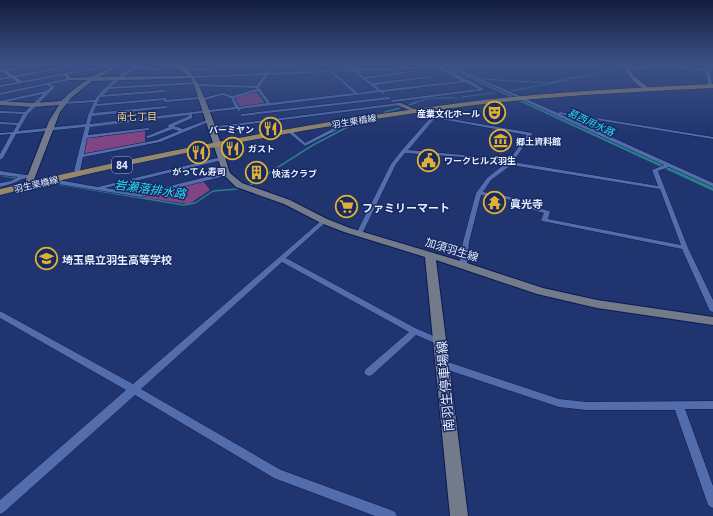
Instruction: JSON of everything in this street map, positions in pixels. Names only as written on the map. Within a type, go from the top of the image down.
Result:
[{"type":"main road","points":[[28,181],[63,103],[82,87]]},
{"type":"main road","points":[[198,87],[227,174]]},
{"type":"main road","name":"羽生栗橋線","points":[[0,188],[77,171],[217,144],[415,111],[521,98],[666,87]]},
{"type":"main road","points":[[0,102],[33,104],[63,103]]},
{"type":"main road","points":[[399,104],[415,111]]},
{"type":"main road","name":"羽生栗橋線","points":[[0,193],[28,181],[217,144],[331,124]]},
{"type":"main road","name":"加須羽生線","points":[[227,174],[239,185],[287,202],[324,221],[359,234],[463,265],[541,291],[571,299],[713,321]]},
{"type":"main road","name":"南羽生停車場線","points":[[430,255],[436,295],[459,516]]},
{"type":"street","points":[[0,94],[33,87]]},
{"type":"street","points":[[0,158],[18,124],[33,104],[53,87]]},
{"type":"street","points":[[77,171],[90,115],[95,103],[99,96],[107,88],[124,87]]},
{"type":"street","points":[[163,87],[167,116]]},
{"type":"street","points":[[244,87],[258,88]]},
{"type":"street","points":[[349,87],[357,94]]},
{"type":"street","points":[[376,87],[399,104]]},
{"type":"street","points":[[0,134],[50,130],[417,87]]},
{"type":"street","points":[[242,116],[483,90],[478,87]]},
{"type":"street","points":[[496,87],[713,186]]},
{"type":"street","points":[[63,103],[201,99],[223,94],[232,97],[258,88]]},
{"type":"street","points":[[258,88],[269,104]]},
{"type":"street","points":[[99,96],[164,91]]},
{"type":"street","points":[[0,102],[47,92]]},
{"type":"street","points":[[232,97],[245,123]]},
{"type":"street","points":[[290,132],[304,145],[335,129],[311,99]]},
{"type":"street","points":[[211,128],[399,104]]},
{"type":"street","points":[[90,115],[166,107]]},
{"type":"street","points":[[415,111],[434,117],[530,134],[509,164],[489,179],[479,193],[466,242],[463,265]]},
{"type":"street","points":[[550,111],[713,138]]},
{"type":"street","points":[[0,112],[26,114]]},
{"type":"street","points":[[183,131],[170,126],[191,117],[190,113]]},
{"type":"street","points":[[359,234],[394,164],[434,117]]},
{"type":"street","points":[[147,143],[149,118]]},
{"type":"street","points":[[80,156],[158,141],[209,121]]},
{"type":"street","points":[[0,122],[18,124]]},
{"type":"street","points":[[147,137],[174,128]]},
{"type":"street","points":[[85,137],[148,129]]},
{"type":"street","points":[[404,151],[456,155],[661,188]]},
{"type":"street","points":[[96,188],[222,159]]},
{"type":"street","points":[[669,165],[655,170],[685,248],[713,309]]},
{"type":"street","points":[[0,173],[28,181]]},
{"type":"street","points":[[0,185],[28,181],[58,182],[141,195],[227,174]]},
{"type":"street","points":[[479,193],[520,200],[521,205],[547,212],[544,220],[685,248]]},
{"type":"street","points":[[0,508],[324,221]]},
{"type":"street","points":[[281,258],[415,331],[440,342]]},
{"type":"street","points":[[0,314],[133,389],[278,474],[391,516]]},
{"type":"street","points":[[369,372],[415,331]]},
{"type":"street","points":[[442,364],[559,403],[586,406],[713,405]]},
{"type":"street","points":[[679,406],[713,502]]},
{"type":"shaded area","points":[[257,92],[265,104],[240,107],[235,97]]},
{"type":"shaded area","points":[[145,130],[145,143],[82,154],[86,137]]},
{"type":"shaded area","points":[[203,181],[210,190],[189,204],[140,197]]},
{"type":"waterway","name":"葛西用水路","points":[[491,87],[713,189]]},
{"type":"waterway","points":[[511,91],[532,87]]},
{"type":"waterway","name":"岩瀬落排水路","points":[[462,97],[494,93]]},
{"type":"waterway","name":"岩瀬落排水路","points":[[417,102],[429,98],[457,98]]},
{"type":"waterway","name":"岩瀬落排水路","points":[[409,105],[417,102]]},
{"type":"waterway","name":"岩瀬落排水路","points":[[385,112],[400,108]]},
{"type":"waterway","name":"岩瀬落排水路","points":[[250,185],[313,145],[353,124]]},
{"type":"waterway","name":"岩瀬落排水路","points":[[0,175],[16,178]]},
{"type":"waterway","name":"岩瀬落排水路","points":[[57,184],[184,205],[195,203],[213,191],[237,189]]},
{"type":"place","name":"産業文化ホール","points":[[495,113]]},
{"type":"place","name":"バーミヤン","points":[[270,129]]},
{"type":"place","name":"郷土資料館","points":[[500,141]]},
{"type":"place","name":"ガスト","points":[[233,148]]},
{"type":"place","name":"がってん寿司","points":[[199,152]]},
{"type":"place","name":"ワークヒルズ羽生","points":[[429,160]]},
{"type":"place","name":"快活クラブ","points":[[257,173]]},
{"type":"place","name":"眞光寺","points":[[495,203]]},
{"type":"place","name":"ファミリーマート","points":[[346,207]]},
{"type":"place","name":"埼玉県立羽生高等学校","points":[[47,259]]},
{"type":"district","name":"南七丁目","points":[[137,116]]}]
